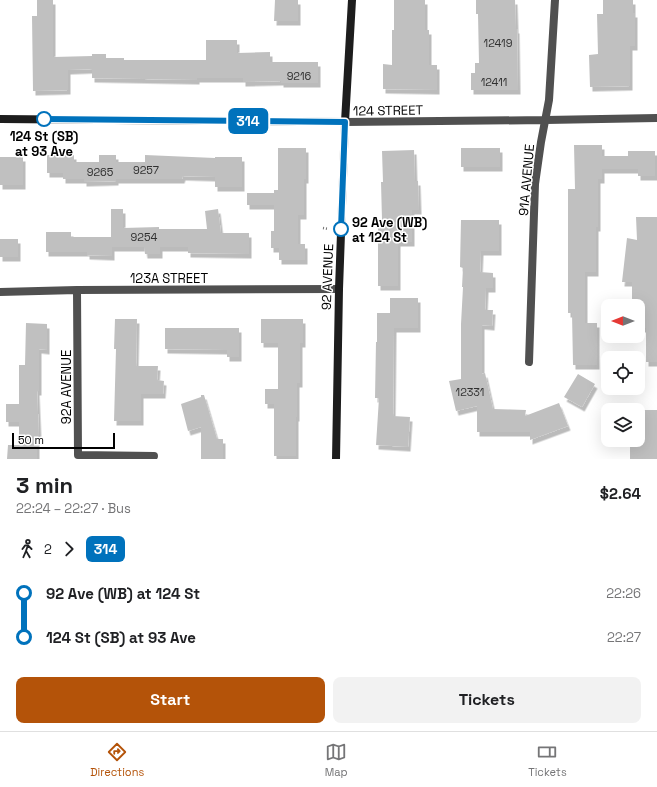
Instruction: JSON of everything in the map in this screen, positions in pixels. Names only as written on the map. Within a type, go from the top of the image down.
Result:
[{"type":"street","name":"92 AVENUE","points":[[336,459],[339,289],[345,122],[352,0]]},
{"type":"street","name":"91A AVENUE","points":[[528,362],[535,184],[549,100],[555,0]]},
{"type":"street","name":"124 STREET","points":[[0,119],[345,122],[657,118]]},
{"type":"street","name":"123A STREET","points":[[0,292],[77,290],[339,289]]},
{"type":"street","name":"92A AVENUE","points":[[77,290],[78,456],[154,456]]},
{"type":"path","points":[[323,228],[328,229]]},
{"type":"building","points":[[37,0],[53,0],[53,57],[92,56],[92,54],[106,54],[106,58],[124,58],[124,60],[206,60],[206,40],[237,40],[237,53],[270,52],[270,62],[318,62],[318,83],[281,83],[281,81],[243,82],[243,78],[197,78],[197,80],[92,78],[92,69],[68,70],[68,90],[33,91],[32,16],[37,16]]},
{"type":"building","points":[[275,0],[298,0],[298,21],[274,21]]},
{"type":"building","points":[[394,0],[425,0],[425,30],[429,30],[429,65],[437,65],[437,90],[383,89],[383,64],[392,65]]},
{"type":"building","points":[[476,0],[515,0],[518,90],[471,90],[471,73],[475,73],[475,63],[479,63],[478,14],[476,14]]},
{"type":"building","points":[[603,0],[633,0],[633,13],[635,13],[635,46],[630,46],[630,86],[590,87],[589,55],[598,54],[597,14],[603,14]]},
{"type":"building","points":[[574,145],[602,145],[602,156],[628,156],[628,151],[655,151],[655,176],[638,176],[638,169],[602,169],[602,179],[598,179],[596,272],[585,272],[585,323],[597,323],[597,365],[573,365],[572,313],[568,313],[568,189],[575,189]]},
{"type":"building","points":[[278,148],[306,148],[304,215],[298,215],[298,244],[305,244],[305,260],[279,260],[279,248],[271,248],[271,231],[274,231],[274,205],[247,205],[247,193],[274,193],[274,190],[278,190]]},
{"type":"building","points":[[461,148],[500,148],[500,167],[461,167]]},
{"type":"building","points":[[414,150],[415,181],[418,181],[419,210],[412,210],[412,242],[398,242],[398,286],[378,286],[378,220],[382,220],[382,151]]},
{"type":"building","points":[[47,155],[74,155],[74,162],[99,162],[99,155],[116,155],[116,162],[145,162],[145,155],[215,158],[242,157],[242,187],[215,187],[215,177],[183,176],[182,179],[116,179],[116,181],[84,182],[84,179],[63,179],[63,173],[47,173]]},
{"type":"building","points":[[0,157],[23,157],[23,185],[0,185]]},
{"type":"building","points":[[111,209],[123,209],[123,228],[159,227],[159,229],[207,229],[205,211],[218,209],[221,233],[249,233],[249,254],[188,253],[188,247],[160,247],[160,254],[145,254],[144,247],[112,247],[112,256],[87,255],[87,252],[46,252],[46,232],[71,232],[71,237],[111,237]]},
{"type":"building","points":[[636,217],[657,217],[657,362],[646,362],[645,299],[632,299],[632,282],[622,282],[627,238],[637,240]]},
{"type":"building","points":[[461,220],[499,220],[499,251],[481,251],[480,272],[493,273],[493,288],[486,288],[485,310],[493,310],[492,326],[482,325],[482,374],[485,373],[493,409],[526,410],[525,416],[559,403],[568,426],[530,440],[530,432],[477,432],[477,406],[456,411],[449,381],[461,379],[463,268],[460,267]]},
{"type":"building","points":[[0,239],[18,239],[18,257],[0,257]]},
{"type":"building","points":[[390,298],[418,298],[418,328],[394,328],[393,416],[410,417],[408,447],[376,445],[379,398],[375,398],[377,313],[390,313]]},
{"type":"building","points":[[115,319],[137,319],[136,366],[158,366],[157,380],[164,381],[163,394],[141,394],[141,421],[114,421],[116,349],[114,349]]},
{"type":"building","points":[[261,319],[303,319],[303,343],[300,343],[300,383],[297,383],[296,456],[274,456],[274,404],[265,404],[265,389],[278,389],[278,343],[261,343]]},
{"type":"building","points":[[26,323],[47,324],[47,350],[39,349],[39,391],[37,391],[39,436],[37,436],[37,459],[7,459],[8,445],[19,445],[19,422],[6,422],[6,404],[19,404],[19,365],[25,365]]},
{"type":"building","points":[[165,328],[239,328],[239,357],[227,357],[227,350],[165,349]]},
{"type":"building","points":[[578,374],[595,384],[582,407],[564,397]]},
{"type":"building","points":[[201,395],[204,395],[217,439],[223,439],[223,459],[201,459],[201,427],[188,431],[181,404],[201,397]]},
{"type":"building","points":[[645,410],[657,410],[657,459],[630,459],[630,447],[645,447]]},
{"type":"bus line","name":"314","points":[[44,119],[345,122],[341,229]]},
{"type":"place","name":"124 St (SB) at 93 Ave","points":[[44,119]]},
{"type":"place","name":"92 Ave (WB) at 124 St","points":[[341,229]]}]
